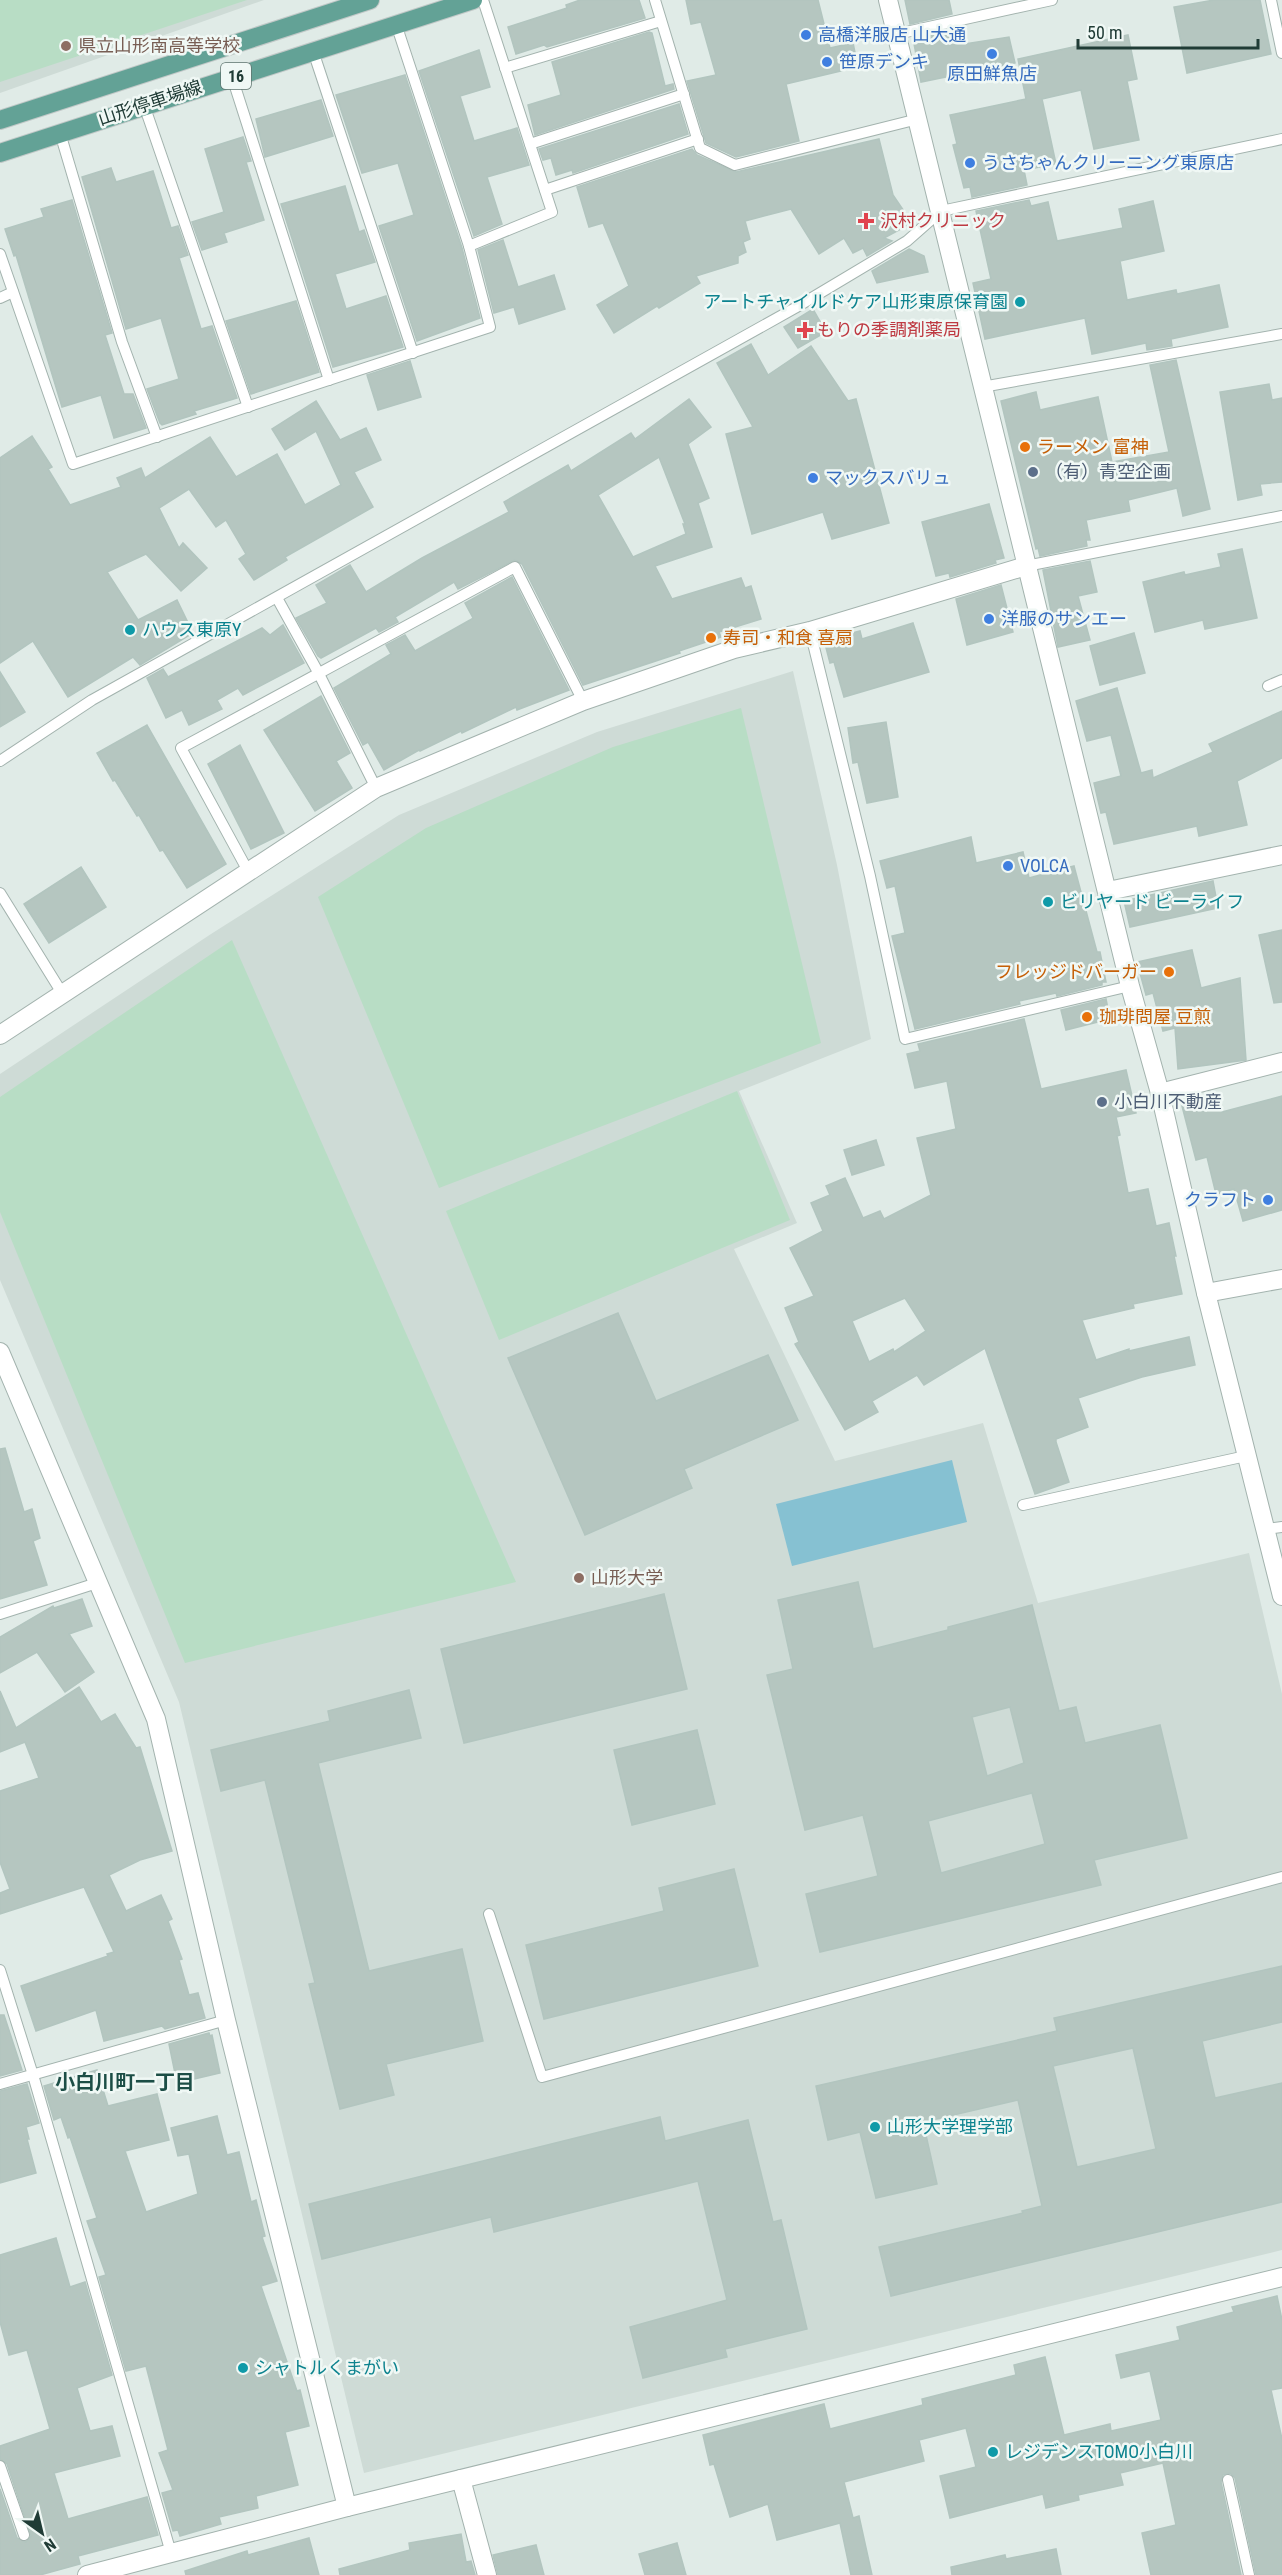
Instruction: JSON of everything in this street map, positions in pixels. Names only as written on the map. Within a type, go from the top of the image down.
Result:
[{"type":"main road","name":"山形停車場線","points":[[0,120],[370,0]]},
{"type":"main road","name":"山形停車場線","points":[[0,153],[473,0]]},
{"type":"street","points":[[888,0],[1130,986],[1160,1093],[1246,1456],[1274,1528],[1282,1596]]},
{"type":"street","points":[[0,1035],[376,788],[583,701],[734,649],[810,631],[1026,566]]},
{"type":"street","points":[[1108,891],[1282,855]]},
{"type":"street","points":[[1160,1093],[1282,1062]]},
{"type":"street","points":[[1206,1293],[1282,1279]]},
{"type":"street","points":[[0,1352],[156,1719],[226,2020],[347,2507]]},
{"type":"street","points":[[87,2575],[347,2507],[1282,2277]]},
{"type":"street","points":[[461,2479],[487,2575]]},
{"type":"lane","points":[[469,246],[552,213],[483,0]]},
{"type":"lane","points":[[655,0],[700,148],[735,165],[918,119]]},
{"type":"lane","points":[[897,34],[1052,0]]},
{"type":"lane","points":[[1271,0],[1282,53]]},
{"type":"lane","points":[[505,68],[661,21]]},
{"type":"lane","points":[[0,254],[74,464],[490,327],[469,246],[396,24]]},
{"type":"lane","points":[[313,51],[413,353]]},
{"type":"lane","points":[[232,77],[329,380]]},
{"type":"lane","points":[[530,144],[684,94]]},
{"type":"lane","points":[[144,105],[248,407]]},
{"type":"lane","points":[[60,133],[122,342],[157,437]]},
{"type":"lane","points":[[545,190],[698,139]]},
{"type":"lane","points":[[0,761],[92,700],[795,309],[907,242],[941,211],[1282,139]]},
{"type":"lane","points":[[0,298],[13,292]]},
{"type":"lane","points":[[982,387],[1282,334]]},
{"type":"lane","points":[[1026,566],[1282,516]]},
{"type":"lane","points":[[248,871],[181,748],[515,567],[583,701]]},
{"type":"lane","points":[[277,598],[318,672],[376,788]]},
{"type":"lane","points":[[810,631],[870,876],[906,1039],[1130,986]]},
{"type":"lane","points":[[1268,686],[1282,680]]},
{"type":"lane","points":[[0,893],[62,993]]},
{"type":"lane","points":[[1023,1506],[1246,1456]]},
{"type":"lane","points":[[0,1614],[97,1583]]},
{"type":"lane","points":[[489,1914],[542,2077],[1282,1877]]},
{"type":"lane","points":[[0,1970],[33,2074],[171,2553]]},
{"type":"lane","points":[[0,2084],[226,2020]]},
{"type":"lane","points":[[0,2466],[24,2535]]},
{"type":"lane","points":[[1228,2480],[1249,2575]]},
{"type":"shaded area","name":"県立山形南高等学校","points":[[0,0],[264,0],[0,93]]},
{"type":"shaded area","name":"山形大学","points":[[793,671],[837,865],[871,1039],[739,1091],[797,1223],[734,1249],[835,1461],[983,1423],[1038,1603],[1249,1553],[1282,1694],[1282,2250],[364,2473],[179,1702],[0,1280],[0,1074],[211,934],[399,815],[597,732]]},
{"type":"green space","name":"県立山形南高等学校","points":[[0,0],[247,0],[0,82]]},
{"type":"green space","points":[[741,708],[821,1043],[439,1188],[318,897],[426,828],[613,747]]},
{"type":"green space","points":[[232,940],[516,1582],[185,1663],[0,1212],[0,1097]]},
{"type":"green space","points":[[737,1091],[790,1220],[499,1340],[446,1211]]},
{"type":"water","points":[[952,1460],[967,1522],[792,1566],[776,1504]]},
{"type":"building","points":[[580,0],[639,0],[645,18],[516,54],[508,27],[567,8],[566,5]]},
{"type":"building","points":[[686,0],[818,0],[830,48],[853,43],[858,67],[786,84],[799,141],[736,157],[706,143],[687,81],[716,75],[701,22],[691,24]]},
{"type":"building","points":[[905,0],[949,0],[952,14],[910,24]]},
{"type":"building","points":[[1214,0],[1260,0],[1271,54],[1187,73],[1174,7]]},
{"type":"building","points":[[955,29],[958,45],[1009,37],[1015,63],[921,82],[913,38]]},
{"type":"building","points":[[652,33],[665,86],[673,84],[674,89],[535,135],[528,105],[561,95],[552,62]]},
{"type":"building","points":[[1128,35],[1137,79],[1127,81],[1139,140],[1094,149],[1081,90],[1042,99],[1056,164],[1024,170],[1027,185],[972,197],[970,187],[964,188],[953,145],[957,144],[950,115],[1026,99],[1018,59]]},
{"type":"building","points":[[479,50],[490,87],[460,96],[474,141],[517,128],[529,165],[487,177],[502,224],[474,236],[419,71]]},
{"type":"building","points":[[405,75],[462,248],[480,318],[417,341],[379,226],[414,215],[398,163],[362,173],[336,95]]},
{"type":"building","points":[[321,100],[333,136],[265,157],[256,119]]},
{"type":"building","points":[[679,104],[688,134],[573,173],[572,170],[556,175],[551,158],[543,160],[539,149]]},
{"type":"building","points":[[243,137],[251,161],[246,162],[264,220],[224,233],[227,242],[202,250],[192,222],[224,212],[205,149]]},
{"type":"building","points":[[879,139],[893,195],[912,223],[884,238],[892,241],[867,256],[863,248],[853,253],[844,238],[819,254],[791,209],[745,221],[750,239],[743,242],[746,252],[738,256],[738,263],[696,276],[700,283],[614,333],[597,305],[629,286],[603,223],[589,227],[577,187],[692,149],[697,155],[736,172]]},
{"type":"building","points":[[111,168],[116,182],[153,171],[171,228],[178,226],[188,255],[179,258],[201,329],[212,326],[237,398],[194,411],[196,414],[162,425],[160,423],[147,389],[179,379],[161,318],[126,329],[82,177]]},
{"type":"building","points":[[345,186],[359,232],[364,230],[375,262],[335,274],[346,309],[386,296],[403,347],[333,367],[281,204]]},
{"type":"building","points":[[72,200],[112,333],[105,335],[124,394],[133,394],[146,428],[114,438],[101,395],[62,407],[16,255],[14,256],[5,229],[44,217],[41,209]]},
{"type":"building","points":[[1029,200],[1031,206],[1048,202],[1057,241],[1123,228],[1119,209],[1153,201],[1164,251],[1120,261],[1127,300],[1176,290],[1177,294],[1219,285],[1228,327],[1171,339],[1172,346],[1147,350],[1146,343],[1092,354],[1085,318],[985,339],[973,283],[991,279],[976,211]]},
{"type":"building","points":[[503,240],[518,287],[554,275],[565,309],[519,324],[514,307],[494,313],[478,250]]},
{"type":"building","points":[[909,249],[924,256],[928,272],[877,283],[872,271]]},
{"type":"building","points":[[296,301],[319,372],[251,394],[226,321]]},
{"type":"building","points":[[813,309],[826,332],[798,348],[784,327]]},
{"type":"building","points":[[751,344],[768,375],[811,346],[848,401],[856,399],[889,523],[832,539],[823,512],[752,534],[726,434],[753,427],[717,363]]},
{"type":"building","points":[[1176,360],[1210,509],[1183,516],[1177,488],[1128,500],[1130,511],[1086,520],[1090,540],[1086,540],[1087,546],[1040,556],[1038,548],[1036,549],[1001,401],[1036,392],[1040,410],[1098,397],[1112,462],[1169,452],[1150,365]]},
{"type":"building","points":[[410,361],[421,397],[378,410],[367,375]]},
{"type":"building","points":[[1269,384],[1272,400],[1282,398],[1282,482],[1260,484],[1262,495],[1238,500],[1220,392]]},
{"type":"building","points":[[689,399],[711,427],[688,444],[709,498],[698,503],[712,547],[655,566],[672,599],[741,578],[745,588],[751,586],[761,619],[719,632],[721,637],[679,651],[680,653],[583,685],[522,564],[515,560],[458,589],[454,582],[395,617],[398,622],[379,632],[376,628],[321,658],[318,656],[296,618],[327,603],[316,585],[350,565],[366,592],[422,558],[509,512],[504,502],[568,465],[571,471],[631,433],[635,439]],"holes":[[[659,457],[685,524],[683,524],[686,534],[633,557],[598,495]]]},
{"type":"building","points":[[316,401],[340,440],[366,428],[381,460],[354,472],[373,507],[285,557],[287,560],[254,580],[239,559],[246,554],[226,520],[216,527],[189,489],[159,508],[179,548],[183,543],[207,568],[181,591],[146,554],[107,572],[138,620],[177,600],[193,633],[140,665],[133,657],[68,697],[33,641],[0,663],[0,458],[32,436],[52,467],[48,469],[70,505],[121,487],[117,478],[141,468],[145,478],[210,437],[236,477],[277,454],[305,505],[341,485],[316,431],[285,450],[272,429]]},
{"type":"building","points":[[989,504],[1004,558],[995,560],[996,563],[950,577],[949,573],[936,576],[922,522]]},
{"type":"building","points":[[1242,549],[1257,618],[1205,629],[1203,620],[1155,632],[1143,582],[1184,572],[1185,575],[1221,567],[1218,554]]},
{"type":"building","points":[[1090,561],[1097,592],[1078,596],[1090,640],[1058,647],[1043,570]]},
{"type":"building","points":[[512,577],[569,690],[517,710],[516,707],[462,733],[461,731],[419,750],[384,770],[368,742],[363,745],[334,688],[391,654],[386,645],[405,635],[415,651],[470,620],[473,618],[465,603]]},
{"type":"building","points":[[1001,585],[1013,632],[967,645],[956,599]]},
{"type":"building","points":[[913,623],[929,672],[844,697],[834,662],[830,663],[824,640],[860,631],[862,639]]},
{"type":"building","points":[[283,625],[304,663],[243,695],[238,688],[217,700],[222,709],[189,725],[182,710],[166,718],[147,678],[163,669],[168,677],[262,628],[270,635]]},
{"type":"building","points":[[1134,633],[1145,673],[1100,685],[1090,646]]},
{"type":"building","points":[[0,672],[25,712],[0,727]]},
{"type":"building","points":[[1117,688],[1141,773],[1152,770],[1153,778],[1213,752],[1209,744],[1282,711],[1282,758],[1237,781],[1247,825],[1199,836],[1197,826],[1114,844],[1106,812],[1101,813],[1094,783],[1121,776],[1111,735],[1087,741],[1076,701]]},
{"type":"building","points":[[321,696],[350,753],[336,761],[352,788],[315,811],[264,730]]},
{"type":"building","points":[[886,722],[898,797],[867,803],[858,762],[853,763],[848,728]]},
{"type":"building","points":[[147,725],[226,864],[187,888],[163,850],[160,851],[115,780],[113,781],[97,753]]},
{"type":"building","points":[[240,745],[284,833],[251,849],[208,764]]},
{"type":"building","points":[[971,837],[976,863],[1023,852],[1029,878],[1074,866],[1097,952],[1100,952],[1106,982],[1057,996],[1056,993],[1019,1001],[1020,1004],[915,1029],[892,936],[905,933],[895,886],[887,888],[880,861]]},
{"type":"building","points":[[81,867],[106,907],[49,943],[24,904]]},
{"type":"building","points":[[1213,881],[1218,908],[1130,927],[1124,901]]},
{"type":"building","points":[[1282,930],[1282,1002],[1274,1003],[1259,935]]},
{"type":"building","points":[[1192,950],[1201,988],[1240,978],[1246,1060],[1178,1069],[1175,1028],[1163,1031],[1153,993],[1146,995],[1137,962]]},
{"type":"building","points":[[1106,999],[1110,1019],[1066,1030],[1061,1010]]},
{"type":"building","points":[[1024,1019],[1041,1089],[1126,1070],[1136,1113],[1116,1117],[1120,1135],[1117,1136],[1128,1193],[1148,1189],[1156,1226],[1169,1223],[1182,1294],[1133,1304],[1134,1308],[1082,1320],[1096,1360],[1129,1349],[1129,1351],[1189,1337],[1195,1365],[1142,1377],[1078,1398],[1088,1427],[1056,1439],[1069,1482],[1035,1494],[985,1348],[924,1385],[917,1375],[872,1401],[878,1412],[845,1430],[795,1344],[799,1342],[785,1308],[814,1296],[790,1248],[823,1231],[811,1203],[830,1195],[826,1186],[845,1178],[863,1218],[880,1211],[884,1219],[931,1195],[917,1138],[956,1129],[947,1081],[915,1088],[907,1054],[920,1051],[918,1044]],"holes":[[[905,1298],[926,1331],[894,1352],[893,1349],[869,1362],[852,1321]]]},
{"type":"building","points":[[1282,1096],[1282,1210],[1243,1221],[1234,1189],[1216,1194],[1207,1157],[1196,1160],[1182,1106],[1218,1097],[1222,1112]]},
{"type":"building","points":[[876,1140],[884,1165],[852,1175],[844,1150]]},
{"type":"building","points":[[618,1313],[656,1401],[768,1355],[798,1420],[684,1469],[692,1488],[585,1535],[508,1358]]},
{"type":"building","points":[[5,1448],[24,1512],[32,1509],[40,1538],[33,1541],[47,1585],[0,1599],[0,1449]]},
{"type":"building","points":[[858,1582],[873,1649],[1032,1605],[1059,1711],[1076,1707],[1085,1743],[1160,1725],[1187,1838],[1094,1860],[1101,1885],[820,1952],[806,1894],[878,1876],[863,1815],[805,1830],[767,1675],[793,1669],[778,1600]],"holes":[[[1010,1707],[1024,1763],[987,1776],[972,1717]],[[1032,1793],[1045,1844],[941,1873],[928,1821]]]},
{"type":"building","points":[[664,1594],[687,1689],[464,1743],[441,1649]]},
{"type":"building","points":[[82,1599],[92,1626],[69,1634],[94,1672],[65,1692],[37,1652],[0,1673],[0,1637],[53,1606],[54,1608]]},
{"type":"building","points":[[79,1687],[101,1722],[115,1714],[136,1748],[140,1747],[172,1851],[140,1860],[109,1875],[126,1911],[161,1895],[172,1919],[168,1921],[182,1959],[179,1960],[189,1995],[198,1993],[205,2018],[165,2029],[162,2026],[104,2041],[96,2010],[36,2031],[21,1986],[114,1952],[84,1887],[0,1914],[0,1893],[10,1889],[0,1862],[0,1791],[39,1778],[25,1742],[0,1752],[0,1691],[16,1728]]},
{"type":"building","points":[[409,1690],[421,1738],[318,1763],[369,1971],[462,1949],[483,2041],[386,2064],[394,2095],[340,2109],[309,1984],[315,1983],[265,1780],[221,1791],[211,1750],[330,1721],[328,1711]]},
{"type":"building","points":[[697,1730],[715,1804],[632,1825],[614,1750]]},
{"type":"building","points":[[734,1869],[758,1966],[544,2019],[526,1945],[664,1911],[659,1888]]},
{"type":"building","name":"山形大学理学部","points":[[1282,1966],[1282,2022],[1202,2041],[1215,2098],[1282,2083],[1282,2202],[891,2296],[879,2247],[1023,2213],[1022,2211],[1042,2206],[1018,2100],[923,2122],[937,2184],[876,2198],[860,2132],[828,2140],[816,2086],[1057,2031],[1054,2018]],"holes":[[[1133,2048],[1156,2149],[1077,2167],[1053,2066]]]},
{"type":"building","points":[[0,2015],[4,2015],[22,2070],[0,2076]]},
{"type":"building","points":[[209,2033],[210,2036],[212,2035],[220,2073],[177,2083],[169,2044]]},
{"type":"building","points":[[97,2070],[108,2106],[157,2094],[169,2140],[125,2151],[146,2212],[198,2194],[189,2154],[178,2156],[171,2128],[217,2116],[227,2155],[239,2152],[251,2202],[256,2200],[265,2236],[262,2237],[277,2281],[261,2286],[297,2391],[300,2390],[309,2426],[285,2432],[298,2485],[256,2496],[258,2508],[219,2517],[221,2524],[180,2536],[178,2530],[173,2531],[162,2493],[173,2490],[159,2453],[168,2450],[146,2366],[126,2371],[99,2277],[106,2275],[87,2221],[97,2218],[70,2137],[68,2138],[61,2117],[54,2120],[44,2086]]},
{"type":"building","points":[[27,2084],[39,2123],[26,2127],[36,2173],[0,2183],[0,2091]]},
{"type":"building","points":[[660,2117],[665,2141],[748,2120],[773,2222],[781,2220],[807,2329],[725,2349],[727,2357],[643,2378],[630,2327],[727,2300],[698,2181],[494,2232],[491,2217],[322,2259],[309,2204]]},
{"type":"building","points":[[56,2238],[70,2287],[85,2282],[112,2375],[77,2388],[90,2431],[112,2426],[120,2456],[54,2473],[68,2519],[147,2497],[158,2535],[78,2556],[80,2564],[40,2575],[0,2575],[0,2489],[17,2538],[26,2542],[31,2536],[7,2464],[0,2459],[0,2446],[50,2429],[27,2350],[9,2355],[0,2322],[0,2255]]},
{"type":"building","points":[[1277,2296],[1282,2320],[1282,2388],[1271,2390],[1282,2439],[1282,2575],[1256,2575],[1235,2478],[1230,2473],[1223,2475],[1221,2482],[1241,2575],[1151,2575],[1142,2533],[1176,2525],[1163,2463],[1120,2473],[1123,2485],[1078,2495],[1079,2500],[1046,2508],[1043,2494],[950,2518],[940,2476],[976,2467],[966,2428],[919,2440],[924,2461],[844,2482],[853,2518],[859,2516],[872,2575],[851,2575],[840,2523],[777,2540],[768,2504],[730,2517],[714,2464],[710,2465],[703,2435],[824,2404],[830,2429],[923,2405],[922,2399],[1016,2375],[1014,2365],[1045,2357],[1064,2435],[1110,2424],[1111,2431],[1161,2420],[1150,2371],[1121,2378],[1116,2355],[1180,2340],[1177,2327],[1234,2312],[1232,2307]]},
{"type":"building","points":[[461,2534],[466,2562],[471,2561],[475,2575],[340,2575],[339,2569],[410,2550],[409,2543]]},
{"type":"building","points":[[309,2538],[319,2575],[186,2575],[185,2571],[247,2551],[248,2555]]},
{"type":"building","points":[[677,2543],[686,2575],[645,2575],[639,2554]]},
{"type":"building","points":[[536,2545],[544,2575],[498,2575],[493,2555]]},
{"type":"building","points":[[1056,2549],[1061,2575],[952,2575],[951,2567],[1005,2555],[1006,2559]]},
{"type":"place","name":"高橋洋服店 山大通","points":[[806,35]]},
{"type":"place","name":"県立山形南高等学校","points":[[66,46]]},
{"type":"place","name":"原田鮮魚店","points":[[992,54]]},
{"type":"place","name":"笹原デンキ","points":[[827,62]]},
{"type":"place","name":"うさちゃんクリーニング東原店","points":[[970,163]]},
{"type":"place","name":"沢村クリニック","points":[[866,221]]},
{"type":"place","name":"アートチャイルドケア山形東原保育園","points":[[1020,302]]},
{"type":"place","name":"もりの季調剤薬局","points":[[805,330]]},
{"type":"place","name":"ラーメン 富神","points":[[1025,447]]},
{"type":"place","name":"（有）青空企画","points":[[1033,472]]},
{"type":"place","name":"マックスバリュ","points":[[813,478]]},
{"type":"place","name":"洋服のサンエー","points":[[989,619]]},
{"type":"place","name":"ハウス東原Y","points":[[130,630]]},
{"type":"place","name":"寿司・和食 喜扇","points":[[711,638]]},
{"type":"place","name":"VOLCA","points":[[1008,866]]},
{"type":"place","name":"ビリヤード ビーライフ","points":[[1048,902]]},
{"type":"place","name":"フレッジドバーガー","points":[[1169,972]]},
{"type":"place","name":"珈琲問屋 豆煎","points":[[1087,1017]]},
{"type":"place","name":"小白川不動産","points":[[1102,1102]]},
{"type":"place","name":"クラフト","points":[[1268,1200]]},
{"type":"place","name":"山形大学","points":[[579,1578]]},
{"type":"place","name":"山形大学理学部","points":[[875,2127]]},
{"type":"place","name":"シャトルくまがい","points":[[243,2368]]},
{"type":"place","name":"レジデンスTOMO小白川","points":[[993,2452]]},
{"type":"district","name":"小白川町一丁目","points":[[125,2082]]}]
